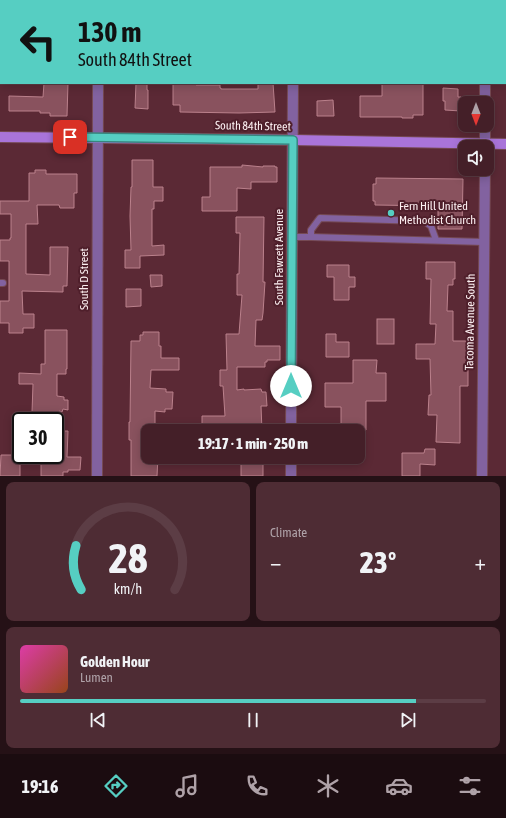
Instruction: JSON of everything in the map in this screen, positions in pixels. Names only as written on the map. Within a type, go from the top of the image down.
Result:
[{"type":"main road","name":"South 84th Street","points":[[0,137],[293,140],[458,144]]},
{"type":"main road","name":"South 84th Street","points":[[494,145],[506,144]]},
{"type":"street","name":"South D Street","points":[[97,476],[98,84]]},
{"type":"street","name":"South Fawcett Avenue","points":[[291,424],[293,84]]},
{"type":"street","points":[[485,84],[485,96]]},
{"type":"street","name":"Tacoma Avenue South","points":[[482,476],[484,176]]},
{"type":"street","points":[[291,464],[291,476]]},
{"type":"lane","points":[[311,237],[311,230],[320,218],[424,221],[431,226],[436,240]]},
{"type":"lane","points":[[292,237],[484,242]]},
{"type":"building","points":[[44,84],[68,84],[67,116],[50,116],[50,113],[40,113],[40,111],[9,111],[9,96],[43,97]]},
{"type":"building","points":[[136,84],[147,84],[148,109],[135,108]]},
{"type":"building","points":[[173,84],[220,85],[221,89],[258,89],[258,84],[273,84],[275,112],[180,112],[180,105],[173,105]]},
{"type":"building","points":[[382,84],[423,84],[423,115],[413,115],[413,118],[360,117],[360,96],[382,96]]},
{"type":"building","points":[[443,88],[458,89],[458,111],[445,110],[445,101],[443,101]]},
{"type":"building","points":[[333,100],[334,116],[317,116],[317,101]]},
{"type":"building","points":[[132,160],[153,160],[153,187],[163,187],[163,201],[154,201],[154,209],[152,209],[152,246],[164,245],[164,255],[140,256],[140,268],[125,268],[125,250],[131,250],[130,216]]},
{"type":"building","points":[[242,165],[263,167],[275,166],[277,167],[277,182],[251,182],[251,189],[237,188],[237,211],[202,211],[202,197],[210,197],[210,167],[242,167]]},
{"type":"building","points":[[35,170],[46,170],[46,174],[77,174],[77,193],[74,193],[74,208],[60,208],[59,205],[37,205],[38,224],[26,224],[26,274],[50,275],[50,247],[68,247],[67,286],[63,286],[63,292],[22,291],[23,314],[34,314],[34,328],[23,328],[23,333],[9,333],[9,323],[0,323],[0,301],[9,301],[9,261],[0,261],[0,240],[10,240],[11,238],[11,214],[0,214],[0,201],[29,201],[29,173],[35,173]]},
{"type":"building","points":[[376,178],[463,179],[462,229],[438,229],[438,206],[375,205],[375,201],[373,201],[373,184],[376,184]]},
{"type":"building","points":[[236,217],[264,217],[263,282],[265,282],[263,313],[262,320],[256,320],[255,346],[280,346],[280,360],[267,360],[267,362],[265,362],[265,367],[237,367],[237,390],[261,389],[262,392],[266,392],[267,406],[261,406],[262,424],[202,424],[202,416],[225,416],[223,386],[220,386],[220,370],[227,370],[226,334],[239,334],[242,295],[237,295],[240,233],[236,233]]},
{"type":"building","points":[[426,262],[455,262],[455,279],[453,279],[453,285],[448,285],[447,311],[453,311],[453,341],[467,341],[468,369],[468,386],[460,386],[460,443],[436,442],[437,415],[428,415],[429,395],[431,395],[430,359],[416,359],[416,344],[435,344],[436,324],[430,324],[431,279],[426,279]]},
{"type":"building","points":[[327,265],[349,265],[349,277],[355,277],[355,287],[349,287],[349,300],[334,300],[334,277],[327,277]]},
{"type":"building","points":[[150,275],[162,275],[162,286],[151,287]]},
{"type":"building","points":[[126,289],[141,289],[141,306],[126,307]]},
{"type":"building","points":[[377,319],[394,319],[394,344],[377,344]]},
{"type":"building","points":[[45,330],[67,330],[67,369],[66,374],[57,374],[57,396],[64,397],[64,400],[68,400],[68,410],[63,409],[62,412],[32,412],[33,384],[19,384],[19,373],[41,374],[41,364],[45,364]]},
{"type":"building","points":[[143,332],[159,332],[161,358],[179,358],[179,370],[151,370],[150,388],[166,389],[166,392],[173,392],[172,409],[165,409],[165,412],[155,411],[155,424],[141,424],[141,464],[158,464],[157,476],[131,476],[131,440],[129,440],[129,422],[131,341],[140,341],[140,335],[143,335]]},
{"type":"building","points":[[326,334],[336,334],[336,342],[349,342],[349,357],[326,357]]},
{"type":"building","points":[[353,360],[377,360],[376,373],[386,373],[386,401],[366,401],[366,430],[365,424],[341,424],[341,407],[325,407],[325,383],[353,383]]},
{"type":"building","points":[[64,431],[68,431],[67,457],[81,457],[80,470],[68,470],[68,472],[63,472],[63,476],[41,476],[41,464],[64,464]]},
{"type":"building","points":[[425,449],[435,449],[435,465],[420,464],[420,476],[402,476],[402,453],[424,453]]},
{"type":"building","points":[[1,455],[12,455],[12,464],[20,464],[20,476],[0,476]]},
{"type":"building","points":[[241,464],[263,464],[263,476],[241,476]]},
{"type":"place","name":"Fern Hill United Methodist Church","points":[[391,213]]},
{"type":"route","points":[[70,137],[293,140],[291,386]]}]
